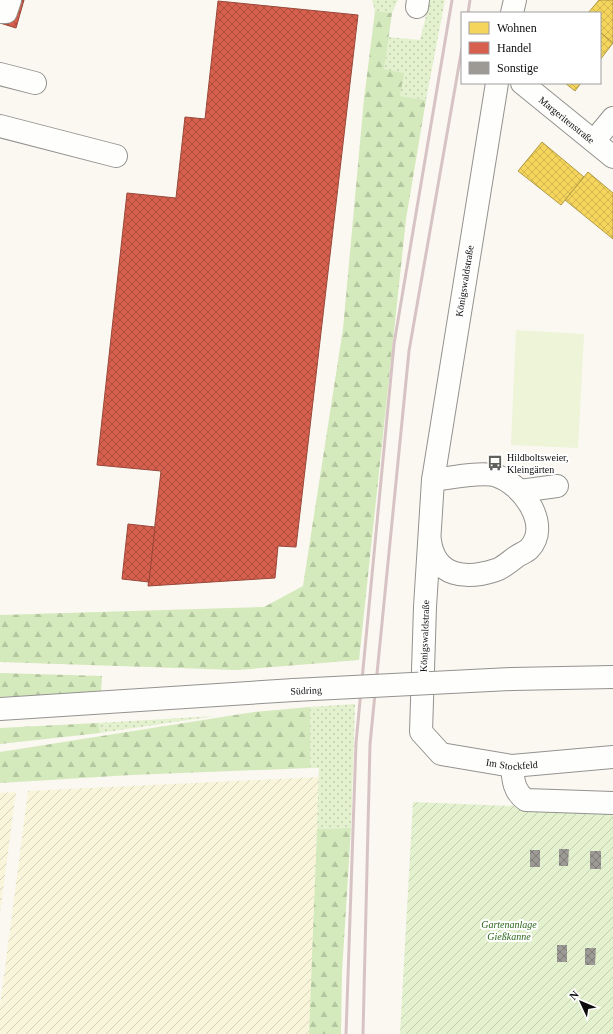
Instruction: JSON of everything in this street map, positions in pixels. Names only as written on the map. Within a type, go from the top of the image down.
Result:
[{"type":"street","points":[[0,12],[6,12],[10,0]]},
{"type":"street","points":[[512,12],[515,0]]},
{"type":"street","points":[[0,74],[35,83]]},
{"type":"street","name":"Königswaldstraße","points":[[421,732],[425,607],[434,480],[497,84]]},
{"type":"street","name":"Margeritenstraße","points":[[523,84],[613,156]]},
{"type":"street","points":[[594,141],[613,118]]},
{"type":"street","points":[[0,126],[116,156]]},
{"type":"street","name":"Königswaldstraße","points":[[430,540],[432,555],[440,565],[452,573],[471,576],[497,570],[529,548],[536,537],[536,517],[514,484],[496,475],[471,475],[434,480]]},
{"type":"street","points":[[520,491],[557,486]]},
{"type":"street","name":"Südring","points":[[0,709],[294,690],[512,679],[613,677]]},
{"type":"street","name":"Im Stockfeld","points":[[421,732],[441,754],[512,766],[613,757]]},
{"type":"street","points":[[512,766],[513,784],[519,795],[526,800],[613,803]]},
{"type":"shaded area","points":[[319,777],[309,1034],[0,1034],[0,1006],[28,791]]},
{"type":"shaded area","points":[[16,792],[0,913],[0,793]]},
{"type":"green space","points":[[372,0],[398,0],[392,13],[375,11]]},
{"type":"green space","points":[[430,0],[445,0],[426,100],[400,96],[384,69],[388,37],[420,40]]},
{"type":"green space","points":[[375,11],[392,13],[384,69],[404,73],[400,96],[426,100],[406,219],[359,660],[237,670],[0,662],[0,615],[264,607],[303,586],[343,329],[364,99]]},
{"type":"green space","points":[[516,330],[584,334],[578,448],[511,445]]},
{"type":"green space","points":[[0,673],[102,676],[101,692],[0,697]]},
{"type":"green space","points":[[355,704],[351,828],[317,829],[319,768],[310,768],[310,707]]},
{"type":"green space","points":[[310,707],[310,768],[131,775],[0,783],[0,752],[254,712]]},
{"type":"green space","points":[[215,716],[100,733],[98,723]]},
{"type":"green space","points":[[98,723],[100,733],[0,744],[0,728]]},
{"type":"green space","name":"Gartenanlage Gießkanne","points":[[413,802],[613,810],[613,1034],[400,1034]]},
{"type":"green space","points":[[351,828],[342,972],[341,1034],[309,1034],[317,829]]},
{"type":"building: Wohnen","points":[[599,0],[613,0],[613,43],[601,33],[601,12],[589,12]]},
{"type":"building: Wohnen","points":[[601,33],[613,43],[601,59]]},
{"type":"building: Wohnen","points":[[566,84],[580,84],[575,91]]},
{"type":"building: Wohnen","points":[[542,142],[584,177],[561,205],[518,171]]},
{"type":"building: Wohnen","points":[[588,172],[613,193],[613,239],[565,200]]},
{"type":"building: Handel","points":[[0,0],[24,0],[16,28],[0,23]]},
{"type":"building: Handel","points":[[218,1],[358,15],[296,547],[278,546],[275,578],[148,586],[161,471],[97,465],[127,193],[176,198],[185,117],[205,119]]},
{"type":"building: Handel","points":[[128,524],[155,527],[149,582],[122,579]]},
{"type":"building: Sonstige","points":[[559,849],[569,849],[568,866],[559,866]]},
{"type":"building: Sonstige","points":[[530,850],[540,850],[540,867],[530,867]]},
{"type":"building: Sonstige","points":[[590,851],[601,851],[601,869],[590,869]]},
{"type":"building: Sonstige","points":[[557,945],[567,945],[567,962],[557,962]]},
{"type":"building: Sonstige","points":[[585,948],[596,948],[595,965],[585,965]]},
{"type":"railway","points":[[346,1034],[356,743],[394,344],[452,0]]},
{"type":"railway","points":[[468,12],[470,0]]},
{"type":"railway","points":[[363,1034],[370,744],[409,351],[461,54]]},
{"type":"place","name":"Hildboltsweier, Kleingärten","points":[[495,463]]}]
